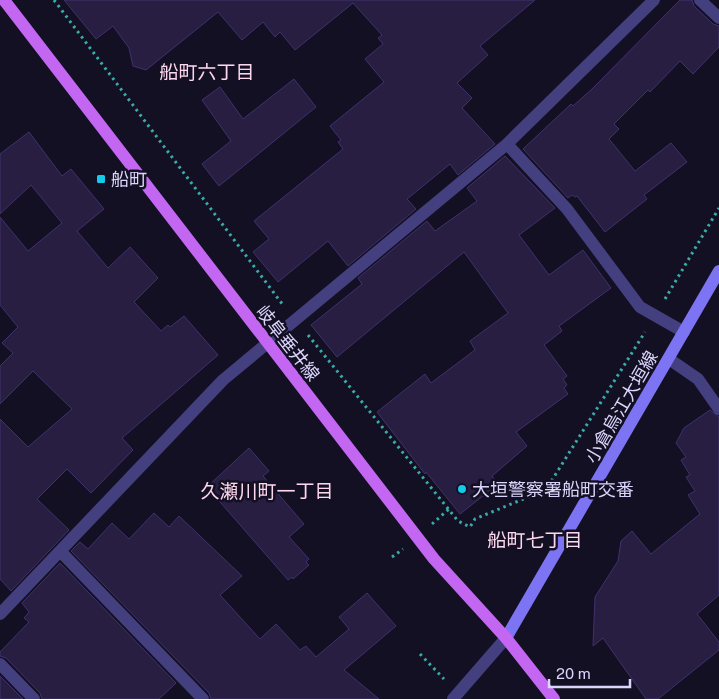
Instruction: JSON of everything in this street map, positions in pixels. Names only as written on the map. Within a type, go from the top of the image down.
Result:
[{"type":"main road","name":"岐阜垂井線","points":[[4,0],[266,344],[434,559],[506,638],[554,699]]},
{"type":"main road","name":"小倉烏江大垣線","points":[[506,638],[670,359],[719,271]]},
{"type":"street","points":[[0,614],[223,380],[506,144],[654,0]]},
{"type":"street","points":[[700,0],[719,18]]},
{"type":"street","points":[[506,144],[567,208],[640,307],[684,332]]},
{"type":"street","points":[[670,359],[698,379],[719,409]]},
{"type":"street","points":[[61,552],[203,699]]},
{"type":"street","points":[[456,696],[506,638]]},
{"type":"street","points":[[0,664],[34,699]]},
{"type":"path","points":[[54,0],[295,319],[458,521],[470,527],[475,519],[528,497],[542,496],[656,316],[719,208]]},
{"type":"path","points":[[420,654],[456,696]]},
{"type":"building","points":[[64,0],[535,0],[480,46],[488,55],[457,83],[472,98],[462,108],[495,144],[458,175],[450,164],[407,199],[416,209],[348,266],[328,241],[278,282],[253,252],[269,239],[254,221],[343,149],[338,142],[341,140],[330,126],[384,82],[365,59],[383,44],[378,38],[382,35],[353,3],[295,50],[280,32],[275,37],[263,22],[242,40],[218,12],[146,70],[133,66],[129,48],[113,26],[96,39]]},
{"type":"building","points":[[680,0],[692,0],[694,6],[713,24],[719,26],[719,47],[693,74],[680,61],[650,92],[648,90],[614,124],[619,129],[609,139],[635,171],[671,143],[687,162],[644,195],[647,199],[605,232],[577,196],[572,195],[568,198],[523,149],[571,104],[573,106],[592,89]]},
{"type":"building","points":[[294,79],[316,107],[219,186],[202,164],[231,141],[202,100],[220,87],[243,119]]},
{"type":"building","points":[[29,132],[62,176],[71,169],[104,209],[77,231],[108,268],[130,247],[158,278],[134,302],[161,331],[168,325],[170,327],[184,316],[218,355],[122,438],[133,450],[91,493],[67,469],[37,499],[69,530],[11,591],[0,579],[0,419],[28,447],[72,409],[33,371],[0,404],[0,366],[13,353],[2,343],[18,327],[0,305],[0,217],[28,251],[62,223],[31,185],[0,214],[0,154]]},
{"type":"building","points":[[505,156],[555,208],[519,235],[549,275],[583,250],[611,288],[559,326],[562,331],[544,345],[567,376],[563,379],[567,385],[564,388],[568,394],[516,432],[527,446],[492,476],[498,484],[460,514],[426,472],[425,474],[377,412],[425,374],[431,383],[475,350],[470,341],[508,313],[464,252],[337,357],[311,325],[362,284],[358,278],[427,221],[435,231],[477,201],[467,188]]},
{"type":"building","points":[[710,410],[719,417],[719,595],[697,614],[719,642],[719,650],[658,699],[646,699],[603,638],[593,646],[595,597],[618,561],[621,541],[632,531],[651,554],[700,514],[688,495],[695,491],[686,477],[690,475],[681,460],[686,457],[676,443],[684,428]]},
{"type":"building","points":[[249,448],[269,471],[263,476],[304,524],[289,537],[309,559],[306,562],[309,565],[293,579],[292,577],[288,580],[207,487]]},
{"type":"building","points":[[154,513],[169,527],[179,516],[242,576],[220,595],[260,639],[276,624],[300,650],[306,646],[316,657],[349,629],[339,617],[367,593],[396,626],[344,670],[379,699],[211,699],[209,693],[71,551],[80,542],[88,549],[112,523],[129,539]]},
{"type":"building","points":[[60,563],[176,683],[159,699],[42,699],[40,693],[6,658],[0,656],[0,652],[29,622],[24,618],[29,612],[22,603]]},
{"type":"building","points":[[0,676],[23,699],[0,699]]},
{"type":"place","name":"船町","points":[[101,179]]},
{"type":"place","name":"大垣警察署船町交番","points":[[462,489]]},
{"type":"district","name":"船町六丁目","points":[[207,72]]},
{"type":"district","name":"久瀬川町一丁目","points":[[267,491]]},
{"type":"district","name":"船町七丁目","points":[[535,540]]}]
